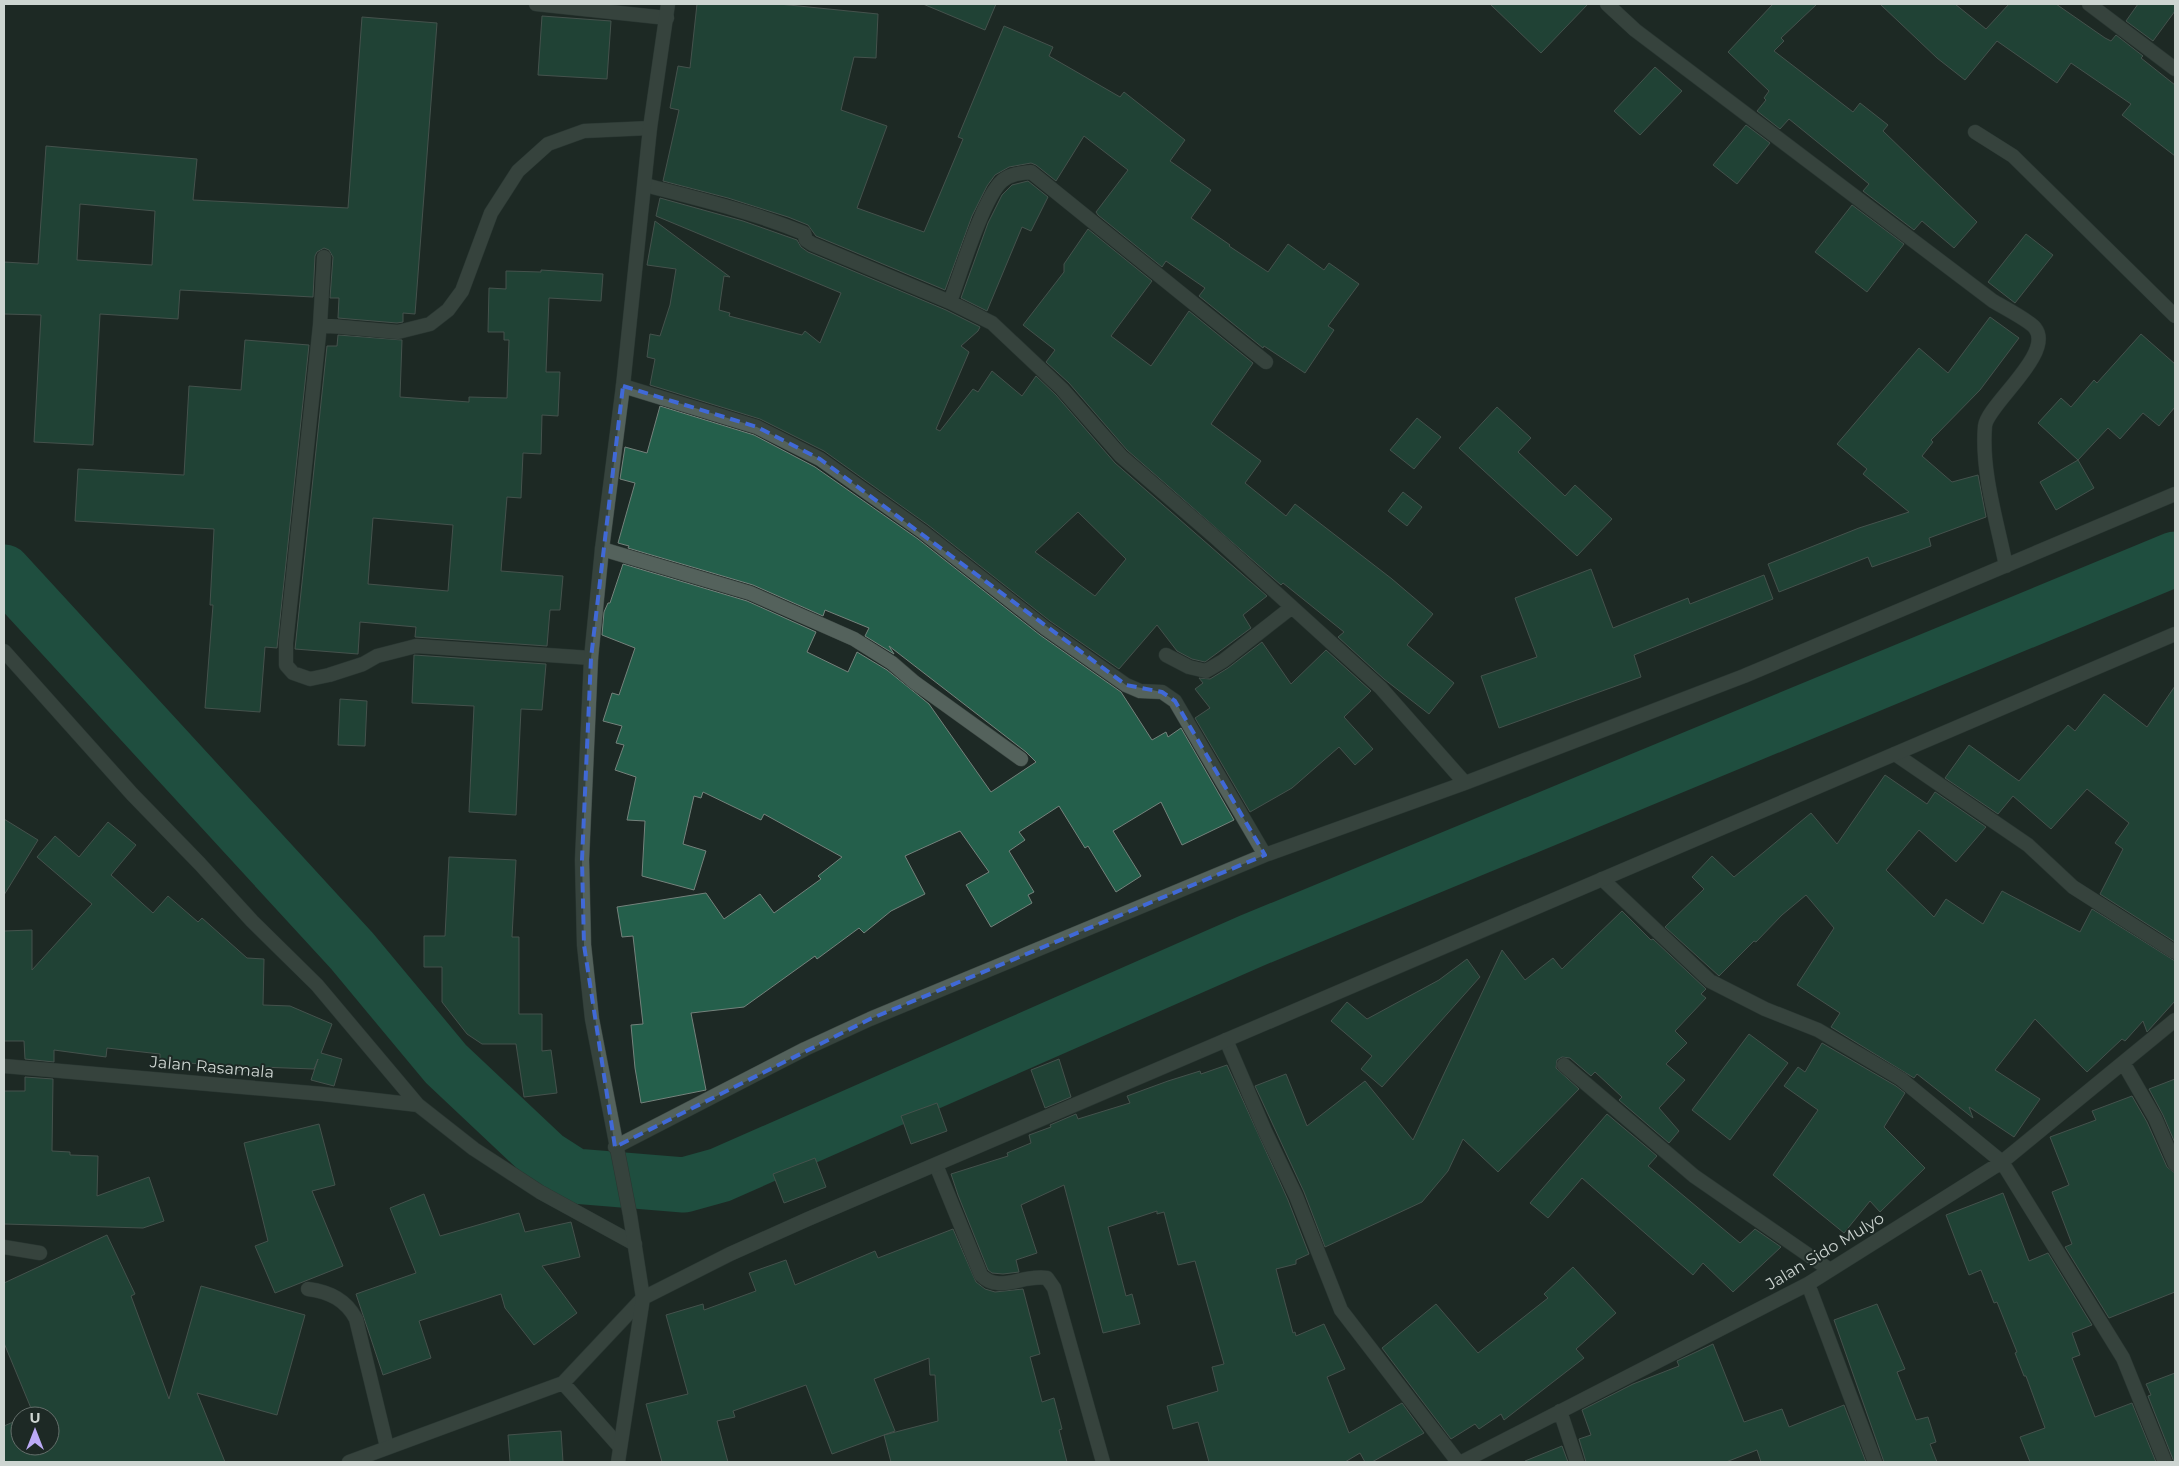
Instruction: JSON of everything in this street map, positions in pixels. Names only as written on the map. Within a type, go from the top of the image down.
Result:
[{"type":"street","points":[[536,4],[667,11],[650,128],[623,386],[602,549],[591,658],[582,860],[584,945],[592,1019],[635,1244],[643,1298],[618,1462]]},
{"type":"street","points":[[1607,4],[1635,30],[1994,301],[2036,328],[2039,337],[2035,356],[1986,423],[1984,457],[2006,566]]},
{"type":"street","points":[[2089,4],[2175,69]]},
{"type":"street","points":[[320,325],[398,332],[430,324],[448,310],[462,291],[491,213],[518,171],[548,144],[584,131],[650,128]]},
{"type":"street","points":[[1975,132],[2013,156],[2175,316]]},
{"type":"street","points":[[950,302],[988,200],[1002,181],[1010,176],[1031,172],[1266,362]]},
{"type":"street","points":[[645,185],[737,208],[787,226],[804,233],[806,240],[812,244],[950,302],[992,323],[1062,388],[1133,468],[1292,606],[1381,688],[1465,783]]},
{"type":"street","points":[[324,257],[320,325],[287,633],[286,665],[293,673],[310,679],[330,675],[363,664],[377,656],[416,646],[591,658]]},
{"type":"street","points":[[623,386],[757,427],[820,459],[923,532],[1045,628],[1126,685],[1140,691],[1162,692],[1174,701],[1265,855]]},
{"type":"street","points":[[615,1147],[805,1049],[870,1018],[1265,855],[1465,783],[1744,676],[2175,494]]},
{"type":"street","points":[[602,549],[750,593],[854,639],[892,663],[914,682],[1021,759]]},
{"type":"street","points":[[1166,655],[1189,667],[1206,671],[1223,661],[1292,606]]},
{"type":"street","points":[[349,1462],[563,1384],[643,1298],[730,1254],[808,1218],[936,1165],[2175,634]]},
{"type":"street","points":[[4,651],[132,794],[252,921],[318,986],[418,1105],[474,1149],[540,1192],[635,1244]]},
{"type":"street","points":[[1895,754],[2028,845],[2073,887],[2175,952]]},
{"type":"street","points":[[1602,879],[1710,981],[1765,1009],[1818,1030],[1901,1079],[2002,1162],[2123,1358],[2166,1462]]},
{"type":"street","name":"Jalan Sido Mulyo","points":[[1460,1462],[1808,1284],[2002,1162],[2124,1064],[2175,1020]]},
{"type":"street","points":[[1226,1040],[1265,1131],[1296,1196],[1340,1310],[1460,1462]]},
{"type":"street","points":[[2124,1064],[2156,1118],[2175,1164]]},
{"type":"street","points":[[1564,1065],[1694,1176],[1830,1270]]},
{"type":"street","name":"Jalan Rasamala","points":[[4,1066],[324,1094],[418,1105]]},
{"type":"street","points":[[936,1165],[976,1263],[988,1282],[997,1285],[1036,1276],[1047,1278],[1054,1288],[1103,1462]]},
{"type":"street","points":[[4,1247],[40,1253]]},
{"type":"street","points":[[1808,1284],[1875,1462]]},
{"type":"street","points":[[308,1289],[319,1290],[340,1300],[348,1306],[356,1319],[387,1447]]},
{"type":"street","points":[[563,1384],[619,1446]]},
{"type":"street","points":[[1560,1410],[1577,1462]]},
{"type":"highlighted area","points":[[623,386],[757,427],[820,459],[1126,685],[1162,692],[1175,701],[1265,855],[870,1019],[615,1147],[584,945],[582,860],[591,658]]},
{"type":"building","points":[[697,4],[779,4],[878,14],[876,58],[854,57],[841,110],[887,126],[857,208],[924,232],[963,139],[958,137],[1004,26],[1053,47],[1049,56],[1120,97],[1124,92],[1185,140],[1170,161],[1211,190],[1191,218],[1229,246],[1268,272],[1288,244],[1324,270],[1329,263],[1359,284],[1328,326],[1334,330],[1305,373],[1264,346],[1263,348],[1199,296],[1205,288],[1166,261],[1162,267],[1098,215],[1096,212],[1128,170],[1084,136],[1056,181],[1031,163],[1009,167],[995,175],[987,186],[972,216],[945,290],[816,236],[808,225],[788,217],[728,198],[663,181],[679,110],[670,108],[678,66],[690,68]]},
{"type":"building","points":[[923,4],[996,4],[985,30]]},
{"type":"building","points":[[1490,4],[1588,4],[1541,53]]},
{"type":"building","points":[[1773,4],[1817,4],[1781,38],[1784,41],[1774,51],[1853,112],[1860,103],[1888,125],[1883,131],[1977,222],[1954,248],[1922,221],[1914,230],[1863,191],[1869,184],[1789,119],[1780,129],[1757,111],[1766,100],[1764,98],[1769,91],[1728,52]]},
{"type":"building","points":[[1880,4],[1955,4],[1986,29],[2009,4],[2056,4],[2105,38],[2111,41],[2116,35],[2175,85],[2175,156],[2122,115],[2131,104],[2071,63],[2057,83],[1997,41],[1965,80],[1937,58]]},
{"type":"building","points":[[2138,4],[2175,4],[2175,11],[2153,41],[2126,21]]},
{"type":"building","points":[[542,16],[611,21],[607,79],[538,75]]},
{"type":"building","points":[[362,17],[437,23],[415,314],[403,313],[403,322],[397,323],[338,318],[339,298],[330,298],[333,257],[329,250],[324,248],[317,252],[315,256],[313,297],[180,290],[178,319],[100,314],[93,445],[34,442],[41,315],[4,314],[4,262],[38,264],[46,146],[197,159],[193,200],[348,208]],"holes":[[[80,204],[155,211],[152,265],[77,260]]]},
{"type":"building","points":[[1655,67],[1682,91],[1640,135],[1614,111]]},
{"type":"building","points":[[1746,125],[1770,143],[1737,184],[1713,165]]},
{"type":"building","points":[[1028,181],[1048,197],[1031,231],[1022,227],[987,311],[961,298],[988,223],[1002,195],[1012,185]]},
{"type":"building","points":[[660,198],[743,221],[797,240],[801,247],[808,252],[946,310],[980,327],[961,346],[969,352],[936,429],[940,431],[973,389],[978,392],[992,371],[1022,396],[1036,376],[1056,395],[1115,463],[1267,596],[1243,615],[1251,628],[1205,662],[1192,659],[1177,651],[1157,625],[1119,669],[1050,621],[928,525],[824,451],[760,419],[650,385],[655,359],[647,357],[650,334],[660,336],[670,305],[676,269],[647,265],[655,221],[730,277],[724,276],[719,310],[730,313],[729,316],[802,335],[805,331],[820,343],[841,293],[656,216]],"holes":[[[1078,512],[1126,559],[1095,596],[1035,552]]]},
{"type":"building","points":[[1852,205],[1904,244],[1867,292],[1815,252]]},
{"type":"building","points":[[1088,229],[1152,281],[1111,336],[1151,366],[1189,311],[1253,363],[1211,424],[1261,461],[1245,483],[1286,516],[1295,504],[1392,579],[1433,614],[1407,645],[1454,683],[1429,714],[1384,679],[1338,637],[1344,632],[1283,583],[1281,585],[1127,450],[1069,383],[1046,362],[1055,350],[1023,325],[1064,272],[1064,264]]},
{"type":"building","points":[[2026,234],[2053,255],[2015,303],[1988,282]]},
{"type":"building","points":[[541,270],[603,274],[601,301],[549,298],[546,372],[560,372],[558,416],[542,415],[541,454],[523,453],[521,498],[507,497],[501,571],[563,576],[560,610],[550,610],[547,646],[415,637],[416,627],[360,622],[358,654],[295,649],[327,346],[337,346],[338,335],[402,340],[400,397],[469,402],[469,397],[507,398],[509,340],[504,340],[504,332],[488,332],[489,288],[506,289],[506,271],[541,272]],"holes":[[[373,518],[453,525],[448,591],[368,584]]]},
{"type":"building","points":[[1990,317],[2019,338],[1980,390],[1931,440],[1933,442],[1922,456],[1952,482],[1978,475],[1986,517],[1929,538],[1931,546],[1872,567],[1868,557],[1779,592],[1768,564],[1859,528],[1909,512],[1863,474],[1867,469],[1837,444],[1919,348],[1948,373]]},
{"type":"building","points":[[2141,334],[2175,364],[2175,407],[2159,426],[2143,413],[2120,439],[2108,428],[2078,460],[2038,423],[2061,398],[2071,407],[2094,380],[2097,383]]},
{"type":"building","points":[[245,340],[309,345],[277,648],[265,647],[260,712],[205,708],[213,605],[210,605],[214,529],[75,521],[78,469],[184,475],[189,386],[241,390]]},
{"type":"building","points":[[660,406],[754,435],[815,467],[918,539],[1040,635],[1121,692],[1152,740],[1166,732],[1168,737],[1181,728],[1234,820],[1182,845],[1161,802],[1113,831],[1141,876],[1116,892],[1088,846],[1085,848],[1059,806],[1019,832],[1025,840],[1009,851],[1034,892],[1028,895],[1032,903],[991,927],[966,885],[989,872],[960,831],[905,856],[925,894],[891,911],[864,933],[859,928],[817,959],[815,956],[744,1007],[691,1013],[706,1090],[641,1103],[635,1068],[631,1025],[643,1024],[633,936],[622,937],[617,907],[706,893],[724,919],[760,894],[774,913],[821,879],[818,876],[842,857],[764,814],[761,820],[703,792],[701,798],[694,796],[683,844],[706,851],[694,890],[642,876],[645,821],[627,820],[636,777],[615,770],[624,745],[616,743],[622,726],[603,721],[612,693],[619,695],[635,648],[602,635],[604,612],[608,603],[610,603],[623,564],[747,601],[816,632],[807,652],[848,672],[857,652],[887,670],[929,704],[991,792],[1036,762],[1026,752],[889,646],[894,654],[865,636],[869,628],[825,610],[823,616],[753,585],[628,548],[629,546],[618,543],[635,483],[620,479],[625,447],[647,453]]},
{"type":"building","points":[[1497,407],[1531,438],[1518,452],[1565,496],[1575,485],[1612,519],[1577,556],[1459,448]]},
{"type":"building","points":[[1417,418],[1441,437],[1414,469],[1390,450]]},
{"type":"building","points":[[2078,460],[2094,488],[2056,510],[2040,482]]},
{"type":"building","points":[[1403,492],[1422,507],[1407,526],[1388,511]]},
{"type":"building","points":[[1591,569],[1613,628],[1688,598],[1690,604],[1764,575],[1773,599],[1634,655],[1641,677],[1499,728],[1481,676],[1537,657],[1515,598]]},
{"type":"building","points":[[1262,642],[1291,684],[1326,650],[1371,691],[1344,717],[1373,749],[1355,765],[1339,747],[1292,788],[1250,812],[1195,718],[1210,708],[1195,689],[1203,683],[1199,678],[1210,679]]},
{"type":"building","points":[[414,655],[546,664],[542,710],[521,709],[516,815],[469,812],[474,706],[412,703]]},
{"type":"building","points":[[2175,686],[2175,942],[2100,894],[2123,849],[2115,843],[2129,823],[2087,789],[2051,829],[2013,796],[1998,814],[1945,778],[1969,745],[2019,781],[2068,725],[2075,731],[2104,694],[2147,727]]},
{"type":"building","points":[[340,699],[367,701],[365,746],[338,745]]},
{"type":"building","points":[[1885,775],[1927,804],[1935,792],[1986,827],[1956,862],[1919,830],[1886,870],[1934,917],[1946,899],[1983,924],[2002,891],[2080,932],[2092,909],[2175,961],[2175,1001],[2147,1032],[2143,1021],[2125,1041],[2122,1039],[2087,1072],[2035,1019],[1995,1070],[2040,1099],[2014,1137],[1969,1107],[1973,1118],[1917,1074],[1914,1078],[1831,1027],[1840,1013],[1797,985],[1834,928],[1806,895],[1782,915],[1756,942],[1754,941],[1719,976],[1665,927],[1704,889],[1692,877],[1712,856],[1734,877],[1811,813],[1837,844]]},
{"type":"building","points":[[4,819],[38,840],[4,895]]},
{"type":"building","points":[[108,822],[136,845],[111,875],[153,913],[168,896],[198,922],[202,918],[247,958],[264,959],[263,1005],[290,1006],[332,1024],[321,1053],[342,1059],[334,1086],[311,1080],[318,1059],[314,1069],[260,1067],[260,1072],[230,1070],[230,1066],[160,1061],[160,1054],[107,1048],[106,1057],[54,1050],[54,1062],[25,1059],[24,1041],[4,1041],[4,931],[32,930],[32,970],[92,904],[37,857],[55,836],[79,857]]},
{"type":"building","points":[[449,857],[516,860],[512,937],[519,937],[519,1014],[542,1014],[542,1051],[551,1050],[557,1093],[524,1097],[516,1044],[482,1044],[467,1034],[442,1002],[442,967],[424,967],[424,936],[445,936]]},
{"type":"building","points":[[1622,911],[1651,940],[1653,939],[1706,989],[1701,994],[1706,998],[1675,1031],[1687,1043],[1666,1064],[1685,1080],[1659,1108],[1679,1131],[1669,1143],[1619,1100],[1622,1097],[1595,1072],[1591,1076],[1570,1058],[1562,1057],[1557,1060],[1556,1068],[1579,1089],[1498,1172],[1463,1139],[1448,1171],[1422,1202],[1325,1247],[1304,1192],[1255,1086],[1286,1074],[1307,1126],[1365,1081],[1413,1140],[1502,950],[1525,980],[1553,958],[1562,969]]},
{"type":"building","points":[[1467,959],[1480,977],[1382,1087],[1361,1069],[1372,1056],[1331,1021],[1347,1002],[1367,1019],[1439,980]]},
{"type":"building","points":[[1749,1034],[1788,1063],[1730,1140],[1692,1110]]},
{"type":"building","points":[[1822,1043],[1905,1093],[1884,1127],[1925,1168],[1880,1212],[1870,1201],[1844,1233],[1773,1175],[1818,1110],[1784,1086],[1798,1067],[1805,1072]]},
{"type":"building","points":[[1059,1059],[1071,1097],[1045,1108],[1031,1070]]},
{"type":"building","points":[[1227,1065],[1288,1200],[1309,1254],[1296,1260],[1296,1264],[1276,1269],[1293,1333],[1295,1332],[1296,1336],[1324,1324],[1345,1369],[1327,1377],[1349,1433],[1402,1403],[1424,1433],[1372,1462],[1365,1462],[1360,1453],[1345,1462],[1209,1462],[1198,1422],[1173,1429],[1167,1406],[1218,1391],[1212,1367],[1224,1364],[1195,1261],[1178,1265],[1164,1212],[1157,1214],[1157,1211],[1108,1227],[1126,1296],[1132,1294],[1140,1324],[1103,1333],[1064,1185],[1021,1205],[1037,1253],[1016,1260],[1019,1272],[1003,1274],[992,1273],[988,1270],[958,1195],[951,1174],[1008,1156],[1007,1153],[1031,1143],[1029,1135],[1051,1127],[1050,1125],[1076,1114],[1078,1119],[1130,1103],[1127,1096],[1168,1081],[1200,1071],[1201,1074]]},
{"type":"building","points":[[25,1077],[53,1079],[52,1151],[70,1152],[70,1155],[98,1156],[97,1196],[149,1177],[164,1221],[143,1228],[4,1224],[4,1091],[25,1091]]},
{"type":"building","points":[[2175,1079],[2175,1143],[2149,1089]]},
{"type":"building","points":[[2132,1096],[2147,1122],[2167,1167],[2175,1173],[2175,1292],[2109,1318],[2065,1247],[2072,1244],[2052,1192],[2069,1185],[2050,1137],[2096,1120],[2092,1111]]},
{"type":"building","points":[[937,1103],[947,1131],[911,1144],[901,1116]]},
{"type":"building","points":[[1607,1114],[1657,1156],[1648,1166],[1740,1243],[1755,1229],[1781,1247],[1733,1292],[1703,1263],[1693,1275],[1582,1178],[1548,1218],[1530,1203]]},
{"type":"building","points":[[319,1124],[335,1185],[312,1191],[343,1266],[275,1293],[255,1246],[268,1241],[244,1143]]},
{"type":"building","points":[[815,1158],[826,1187],[784,1203],[773,1174]]},
{"type":"building","points":[[2003,1193],[2029,1261],[2048,1253],[2092,1325],[2072,1333],[2080,1355],[2072,1358],[2095,1417],[2132,1403],[2156,1462],[2030,1462],[2020,1437],[2045,1428],[1997,1302],[1994,1303],[1981,1270],[1969,1275],[1946,1215]]},
{"type":"building","points":[[424,1194],[440,1236],[519,1213],[525,1232],[571,1222],[580,1257],[542,1266],[577,1313],[534,1345],[505,1308],[501,1294],[419,1321],[431,1358],[383,1375],[356,1294],[416,1273],[390,1208]]},
{"type":"building","points":[[953,1229],[976,1282],[985,1289],[995,1292],[1023,1289],[1040,1354],[1030,1357],[1042,1402],[1054,1398],[1062,1429],[1059,1430],[1067,1462],[891,1462],[884,1435],[832,1454],[806,1385],[733,1411],[735,1417],[717,1421],[728,1462],[662,1462],[646,1404],[688,1394],[666,1315],[703,1304],[704,1310],[756,1291],[749,1273],[786,1260],[795,1285],[875,1251],[878,1258]],"holes":[[[929,1358],[930,1375],[935,1375],[938,1421],[884,1435],[895,1431],[874,1379]]]},
{"type":"building","points":[[107,1235],[135,1294],[131,1296],[169,1399],[201,1286],[305,1315],[277,1415],[197,1393],[225,1462],[4,1462],[4,1426],[10,1423],[10,1456],[60,1456],[60,1406],[30,1406],[4,1343],[4,1283]]},
{"type":"building","points":[[1573,1267],[1616,1313],[1576,1349],[1584,1358],[1504,1420],[1501,1414],[1479,1429],[1475,1424],[1451,1439],[1382,1348],[1436,1304],[1478,1353],[1548,1298],[1544,1294]]},
{"type":"building","points":[[1877,1304],[1905,1369],[1897,1372],[1916,1420],[1928,1417],[1936,1442],[1930,1444],[1937,1462],[1884,1462],[1834,1320]]},
{"type":"building","points":[[1713,1344],[1744,1422],[1782,1409],[1789,1427],[1844,1405],[1866,1462],[1761,1462],[1757,1450],[1726,1462],[1586,1462],[1579,1439],[1591,1435],[1582,1410],[1633,1384],[1679,1366],[1677,1361]]},
{"type":"building","points":[[2175,1373],[2174,1462],[2148,1396],[2151,1395],[2146,1384]]},
{"type":"building","points":[[561,1431],[563,1462],[510,1462],[508,1435]]},
{"type":"building","points":[[1562,1446],[1568,1462],[1525,1462],[1525,1461]]},
{"type":"waterway","points":[[4,572],[352,951],[446,1064],[546,1158],[574,1176],[684,1185],[720,1175],[1251,941],[2175,559]]}]
